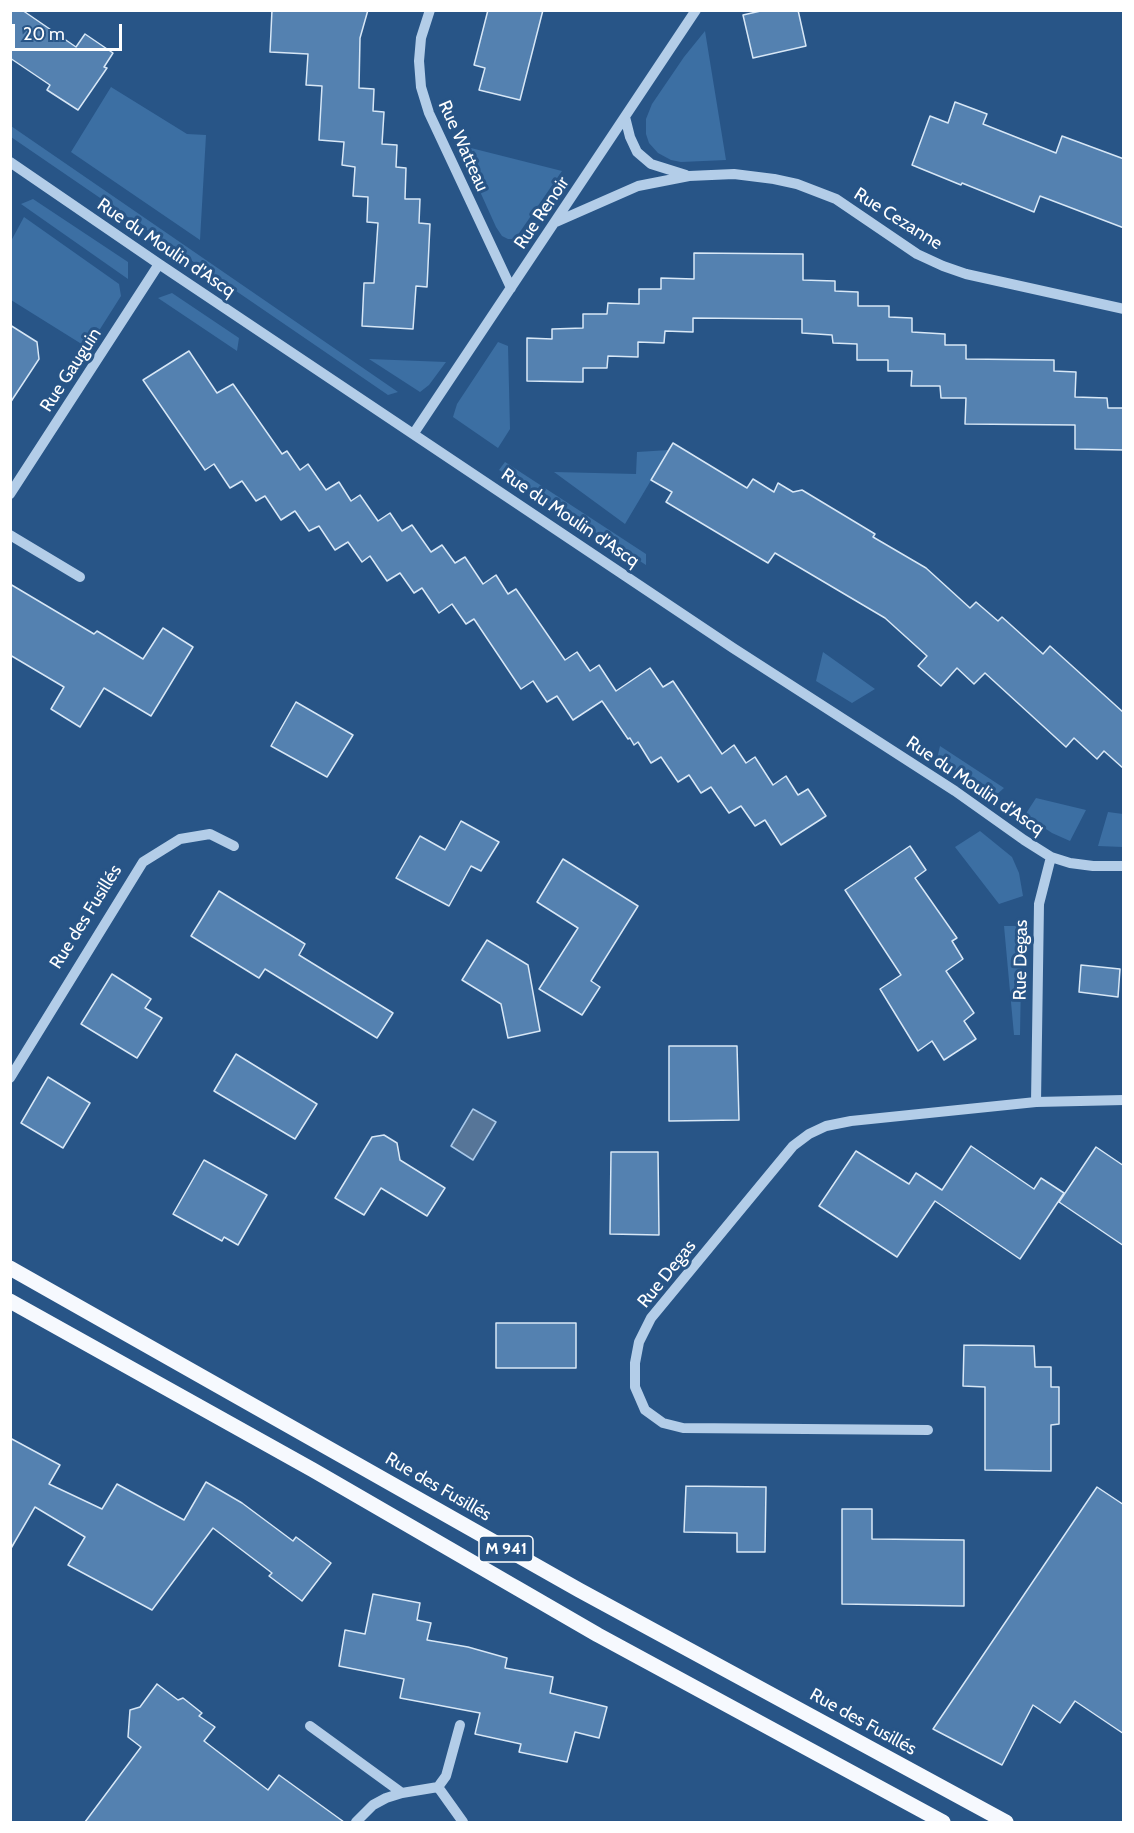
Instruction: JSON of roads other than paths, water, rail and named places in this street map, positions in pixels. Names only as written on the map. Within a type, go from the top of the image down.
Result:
[{"type":"main road","name":"Rue des Fusillés","points":[[10,1268],[579,1590],[1006,1822]]},
{"type":"main road","name":"M 941","points":[[10,1301],[349,1491],[598,1635],[943,1822]]},
{"type":"street","name":"Rue Watteau","points":[[430,10],[421,38],[419,61],[421,87],[429,114],[511,288]]},
{"type":"street","name":"Rue Renoir","points":[[414,433],[696,10]]},
{"type":"street","name":"Rue Cezanne","points":[[625,117],[637,152],[651,164],[689,176]]},
{"type":"street","name":"Rue du Moulin d'Ascq","points":[[10,162],[733,648],[955,791],[1051,857],[1093,867],[1124,866]]},
{"type":"street","name":"Rue Cezanne","points":[[556,222],[638,186],[689,176],[734,174],[774,179],[797,184],[836,200],[917,254],[943,266],[966,274],[1124,309]]},
{"type":"street","name":"Rue Gauguin","points":[[10,494],[159,264]]},
{"type":"street","points":[[10,534],[80,577]]},
{"type":"street","name":"Rue des Fusillés","points":[[10,1078],[143,862],[180,839],[210,834],[234,846]]},
{"type":"street","name":"Rue Degas","points":[[1036,1102],[1038,904],[1051,857]]},
{"type":"street","name":"Rue Degas","points":[[928,1430],[683,1428],[663,1423],[645,1410],[635,1387],[635,1364],[639,1342],[651,1318],[793,1146],[809,1134],[826,1126],[851,1121],[1036,1102],[1124,1100]]},
{"type":"street","points":[[356,1822],[373,1806],[386,1798],[438,1787],[446,1776],[460,1725]]},
{"type":"street","points":[[310,1726],[402,1793]]},
{"type":"street","points":[[438,1787],[463,1822]]}]
